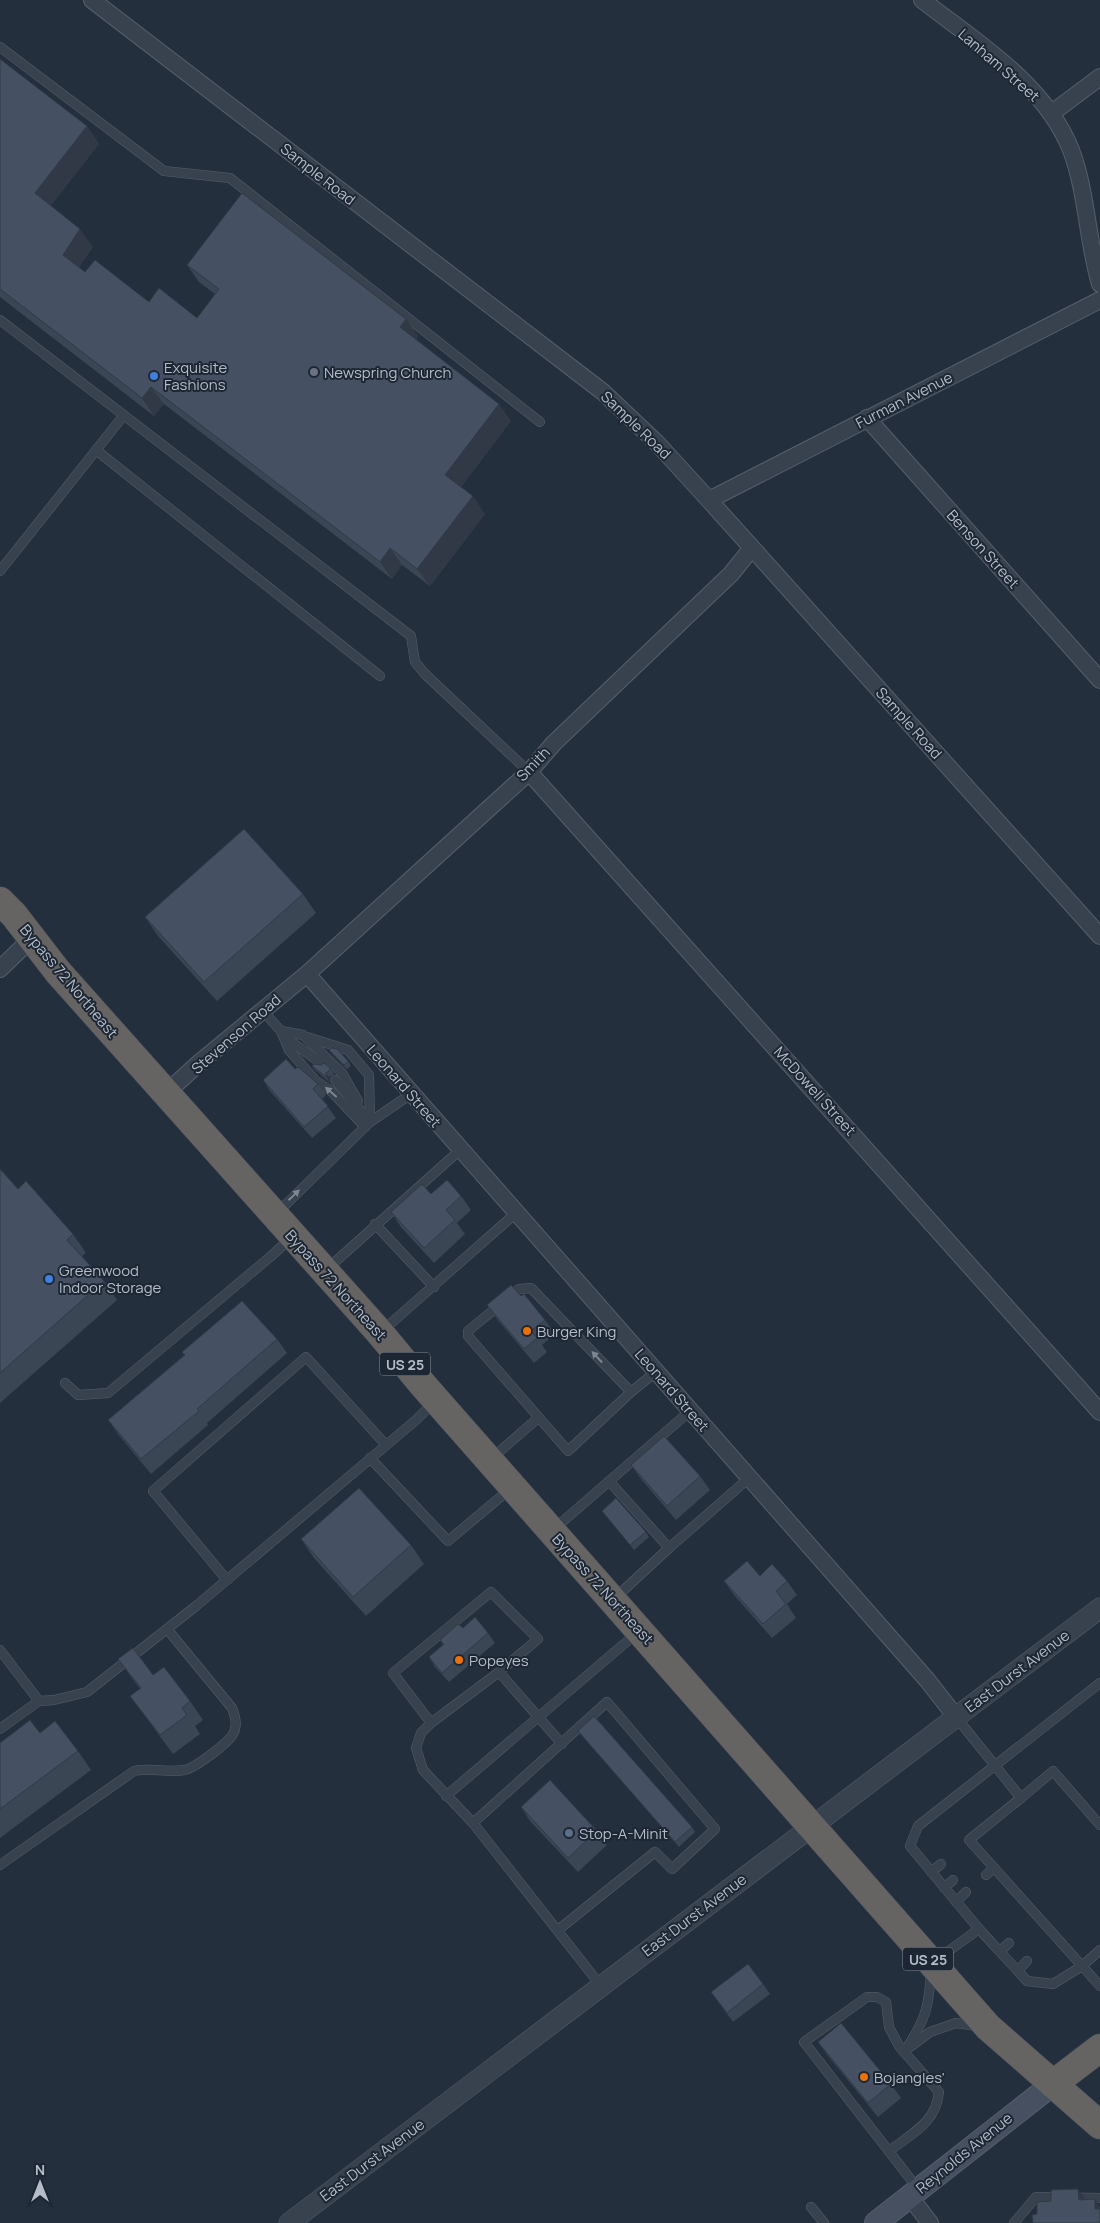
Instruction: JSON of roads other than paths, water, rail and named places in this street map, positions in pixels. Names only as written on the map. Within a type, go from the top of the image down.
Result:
[{"type":"highway","name":"Bypass 72 Northeast","points":[[0,901],[58,972],[165,1094],[380,1333],[489,1461],[812,1826]]},
{"type":"highway","name":"US 25","points":[[812,1826],[988,2027],[1100,2125]]},
{"type":"highway","points":[[1053,2084],[1100,2048]]},
{"type":"main road","name":"Reynolds Avenue","points":[[876,2223],[1053,2084]]},
{"type":"street","name":"Sample Road","points":[[92,0],[603,392],[656,442],[709,500],[1100,936]]},
{"type":"street","name":"Lanham Street","points":[[922,0],[1017,76],[1052,113],[1071,150],[1080,181],[1086,225],[1100,284]]},
{"type":"street","points":[[1052,113],[1100,77]]},
{"type":"street","name":"Furman Avenue","points":[[709,500],[1100,300]]},
{"type":"street","name":"Benson Street","points":[[867,418],[1100,680]]},
{"type":"street","name":"Smith","points":[[307,974],[529,772],[554,743],[731,574],[752,548]]},
{"type":"street","name":"McDowell Street","points":[[529,772],[1100,1412]]},
{"type":"street","points":[[0,969],[32,938]]},
{"type":"street","name":"Stevenson Road","points":[[165,1094],[262,1010],[307,974]]},
{"type":"street","name":"Leonard Street","points":[[307,974],[928,1681],[956,1717]]},
{"type":"street","name":"East Durst Avenue","points":[[289,2223],[1100,1608]]},
{"type":"street","points":[[915,2193],[930,2223]]},
{"type":"lane","points":[[0,47],[164,170],[230,178],[540,422]]},
{"type":"lane","points":[[0,320],[411,636],[415,662],[425,674],[529,772]]},
{"type":"lane","points":[[0,571],[124,415]]},
{"type":"lane","points":[[96,450],[380,676]]},
{"type":"lane","points":[[262,1010],[289,1040],[322,1064]]},
{"type":"lane","points":[[280,1031],[303,1035],[348,1050],[369,1075],[367,1125]]},
{"type":"lane","points":[[280,1031],[289,1050],[315,1080],[331,1091],[367,1125]]},
{"type":"lane","points":[[303,1035],[342,1073],[367,1125]]},
{"type":"lane","points":[[335,1080],[367,1125]]},
{"type":"lane","points":[[273,1216],[367,1125],[411,1094]]},
{"type":"lane","points":[[324,1272],[375,1224],[460,1150]]},
{"type":"lane","points":[[380,1333],[516,1213]]},
{"type":"lane","points":[[375,1224],[434,1287]]},
{"type":"lane","points":[[64,1383],[78,1395],[108,1393],[292,1237]]},
{"type":"lane","points":[[631,1392],[531,1288],[519,1289],[468,1331],[468,1336],[568,1451],[631,1392],[657,1371]]},
{"type":"lane","points":[[227,1580],[152,1491],[306,1357],[386,1445]]},
{"type":"lane","points":[[0,1729],[39,1701],[54,1700],[87,1692],[227,1580],[436,1400]]},
{"type":"lane","points":[[552,1531],[690,1411]]},
{"type":"lane","points":[[489,1461],[538,1418]]},
{"type":"lane","points":[[370,1458],[448,1541],[512,1487]]},
{"type":"lane","points":[[613,1600],[749,1478]]},
{"type":"lane","points":[[609,1481],[669,1548]]},
{"type":"lane","points":[[431,1723],[393,1673],[491,1592],[538,1639],[499,1672],[431,1723],[420,1733],[416,1748],[423,1770],[473,1824],[601,1986]]},
{"type":"lane","points":[[0,1864],[134,1771],[145,1768],[184,1770],[190,1768],[226,1743],[234,1733],[236,1719],[232,1708],[167,1628]]},
{"type":"lane","points":[[446,1796],[538,1715],[640,1631]]},
{"type":"lane","points":[[0,1650],[39,1701]]},
{"type":"lane","points":[[499,1672],[562,1744]]},
{"type":"lane","points":[[1100,1684],[918,1826],[910,1846],[979,1929],[1027,1980],[1053,1984],[1082,1966],[1100,1950]]},
{"type":"lane","points":[[473,1824],[608,1702],[715,1829],[672,1869],[655,1852],[558,1930]]},
{"type":"lane","points":[[956,1717],[1021,1798]]},
{"type":"lane","points":[[961,1847],[1053,1771],[1100,1825]]},
{"type":"lane","points":[[969,1840],[979,1858],[994,1868],[1100,1986]]},
{"type":"lane","points":[[931,1872],[941,1864]]},
{"type":"lane","points":[[986,1875],[994,1868]]},
{"type":"lane","points":[[944,1888],[953,1880]]},
{"type":"lane","points":[[956,1902],[966,1892]]},
{"type":"lane","points":[[1030,1925],[1038,1918]]},
{"type":"lane","points":[[904,2052],[921,2027],[929,2004],[932,1963],[979,1929]]},
{"type":"lane","points":[[1046,1943],[1054,1936]]},
{"type":"lane","points":[[1000,1951],[1009,1943]]},
{"type":"lane","points":[[1018,1970],[1027,1961]]},
{"type":"lane","points":[[889,2151],[930,2119],[938,2105],[939,2092],[904,2052],[889,2027],[886,2002],[877,1997],[867,1997],[854,2004],[804,2042],[889,2151],[915,2193]]},
{"type":"lane","points":[[904,2052],[930,2032],[956,2023],[988,2027]]},
{"type":"lane","points":[[1014,2223],[1036,2197],[1100,2198]]},
{"type":"lane","points":[[811,2207],[824,2223]]},
{"type":"place","name":"Newspring Church","points":[[314,372]]},
{"type":"place","name":"Exquisite Fashions","points":[[154,376]]},
{"type":"place","name":"Greenwood Indoor Storage","points":[[49,1279]]},
{"type":"place","name":"Burger King","points":[[527,1331]]},
{"type":"place","name":"Popeyes","points":[[459,1660]]},
{"type":"place","name":"Stop-A-Minit","points":[[569,1833]]},
{"type":"place","name":"Bojangles'","points":[[864,2077]]}]
